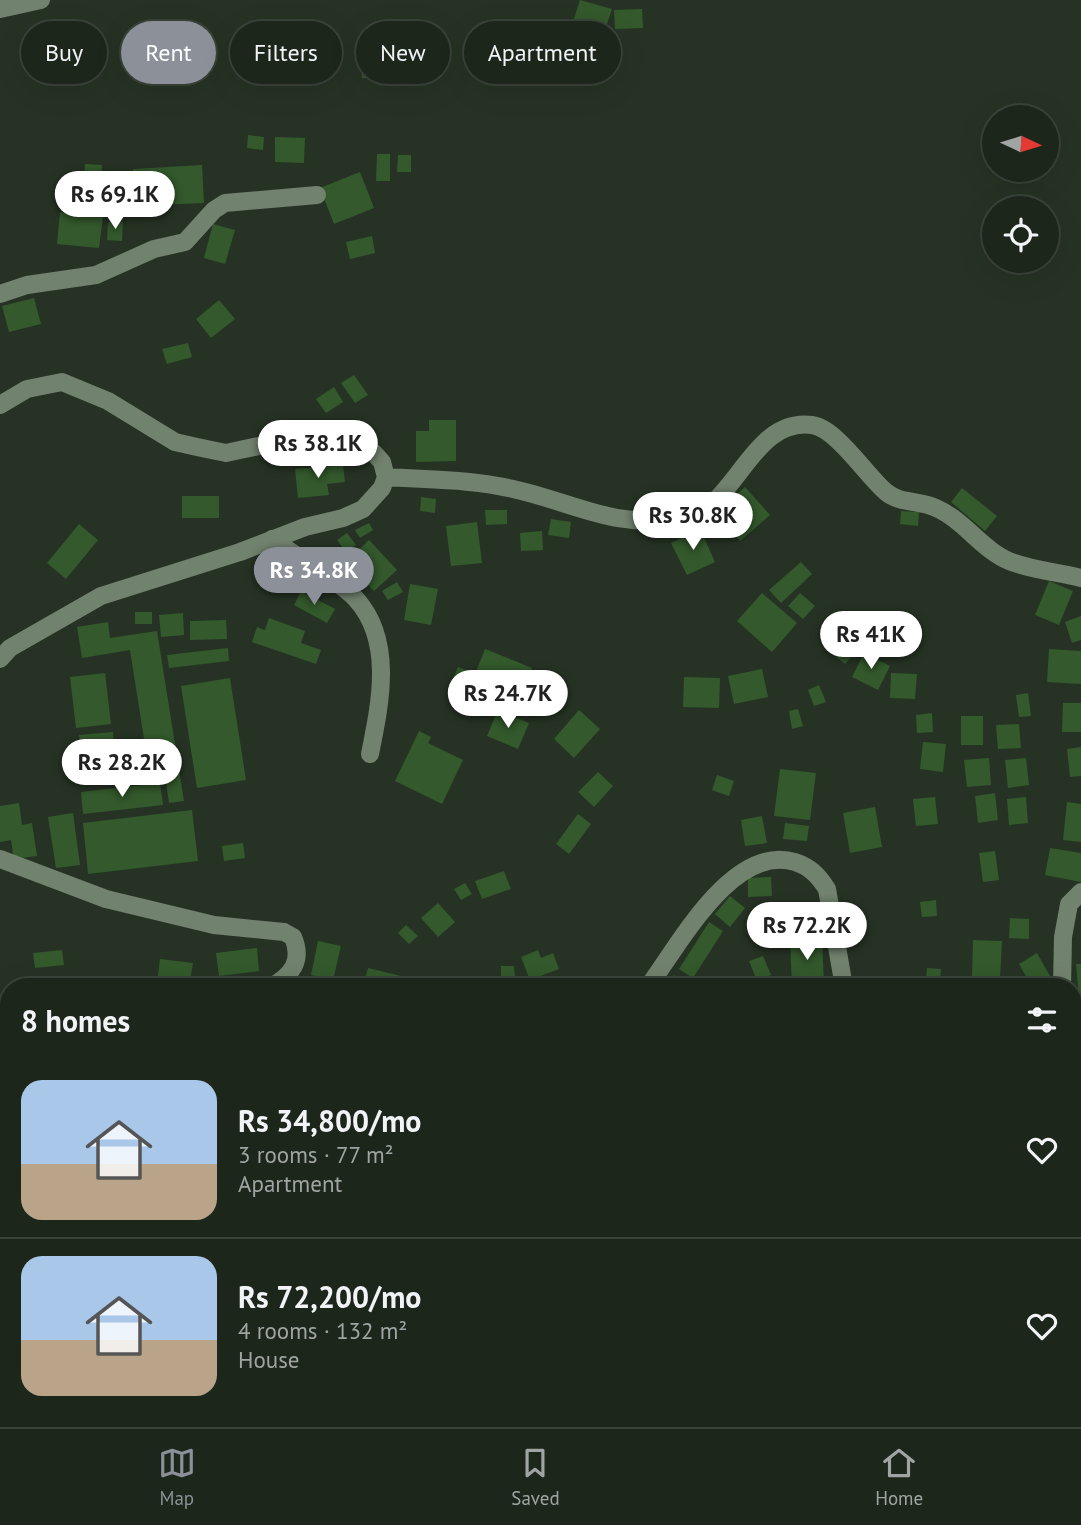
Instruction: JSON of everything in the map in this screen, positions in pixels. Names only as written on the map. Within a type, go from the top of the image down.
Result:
[{"type":"street","points":[[0,9],[41,0]]},
{"type":"street","points":[[0,294],[27,285],[96,275],[154,250],[185,242],[214,210],[225,203],[317,195]]},
{"type":"street","points":[[0,283],[27,285]]},
{"type":"street","points":[[0,405],[27,389],[62,382],[108,401],[175,442],[226,453],[314,433],[333,435],[373,452],[382,462],[386,477]]},
{"type":"street","points":[[386,477],[469,480],[526,492],[593,515],[633,522],[686,517],[707,509],[767,440],[796,425],[814,425],[829,434],[893,497],[935,507],[1008,561],[1081,578]]},
{"type":"street","points":[[0,659],[10,648],[101,596],[304,527],[333,522],[363,509],[386,477]]},
{"type":"street","points":[[272,539],[355,599],[376,632],[383,691],[370,754]]},
{"type":"street","points":[[0,859],[106,899],[214,925],[284,932],[293,937],[297,959],[286,978]]},
{"type":"street","points":[[655,978],[721,888],[762,861],[784,859],[806,866],[819,876],[827,889],[842,978]]},
{"type":"street","points":[[1062,978],[1063,937],[1069,905],[1081,892]]},
{"type":"building","points":[[580,0],[612,9],[608,21],[573,21]]},
{"type":"building","points":[[642,9],[643,28],[621,29],[621,21],[615,21],[614,10]]},
{"type":"building","points":[[248,135],[264,137],[263,150],[247,148]]},
{"type":"building","points":[[275,137],[305,138],[304,163],[275,162]]},
{"type":"building","points":[[377,154],[390,154],[390,181],[376,181]]},
{"type":"building","points":[[398,155],[411,155],[411,172],[397,172]]},
{"type":"building","points":[[85,164],[102,165],[101,178],[84,177]]},
{"type":"building","points":[[202,165],[204,203],[135,206],[133,169]]},
{"type":"building","points":[[360,172],[374,208],[334,224],[320,188]]},
{"type":"building","points":[[60,212],[103,216],[99,248],[57,244]]},
{"type":"building","points":[[108,222],[123,222],[122,241],[107,240]]},
{"type":"building","points":[[213,224],[235,230],[225,264],[204,258]]},
{"type":"building","points":[[372,236],[375,253],[350,259],[346,242]]},
{"type":"building","points":[[34,298],[41,324],[9,332],[2,306]]},
{"type":"building","points":[[219,300],[235,319],[211,338],[196,319]]},
{"type":"building","points":[[188,343],[192,357],[167,364],[162,349]]},
{"type":"building","points":[[354,375],[368,395],[355,403],[341,383]]},
{"type":"building","points":[[334,387],[343,402],[326,413],[316,399]]},
{"type":"building","points":[[429,420],[456,420],[456,461],[416,462],[416,431],[429,431]]},
{"type":"building","points":[[343,465],[345,482],[327,484],[329,495],[298,498],[295,469]]},
{"type":"building","points":[[745,487],[770,515],[740,541],[715,513]]},
{"type":"building","points":[[962,488],[997,516],[985,531],[951,502]]},
{"type":"building","points":[[182,496],[219,496],[219,518],[182,518]]},
{"type":"building","points":[[421,497],[436,499],[435,513],[420,511]]},
{"type":"building","points":[[485,510],[507,510],[507,524],[486,525]]},
{"type":"building","points":[[901,511],[919,512],[918,526],[900,524]]},
{"type":"building","points":[[551,519],[571,522],[569,538],[548,535]]},
{"type":"building","points":[[477,522],[482,563],[451,566],[446,526]]},
{"type":"building","points":[[369,523],[373,530],[360,538],[355,530]]},
{"type":"building","points":[[79,524],[98,540],[66,579],[47,563]]},
{"type":"building","points":[[700,529],[715,562],[687,575],[671,543]]},
{"type":"building","points":[[542,531],[543,550],[521,551],[520,533]]},
{"type":"building","points":[[347,533],[356,545],[346,552],[337,540]]},
{"type":"building","points":[[369,540],[397,570],[374,591],[346,562]]},
{"type":"building","points":[[801,562],[812,574],[781,603],[769,590]]},
{"type":"building","points":[[1049,581],[1073,591],[1059,625],[1035,615]]},
{"type":"building","points":[[397,582],[403,592],[388,600],[382,591]]},
{"type":"building","points":[[410,584],[438,589],[431,625],[404,620]]},
{"type":"building","points":[[301,591],[335,609],[327,623],[294,605]]},
{"type":"building","points":[[762,593],[797,623],[772,652],[737,621]]},
{"type":"building","points":[[800,593],[815,606],[803,619],[788,606]]},
{"type":"building","points":[[135,612],[152,612],[152,624],[135,624]]},
{"type":"building","points":[[183,613],[184,635],[161,637],[159,615]]},
{"type":"building","points":[[1081,616],[1081,640],[1072,643],[1065,622]]},
{"type":"building","points":[[269,618],[305,631],[301,643],[321,650],[316,664],[252,642],[257,627],[265,630]]},
{"type":"building","points":[[226,620],[227,639],[190,640],[190,621]]},
{"type":"building","points":[[108,622],[110,638],[157,631],[184,801],[169,803],[165,775],[150,777],[130,650],[82,658],[77,627]]},
{"type":"building","points":[[838,630],[859,648],[845,664],[824,647]]},
{"type":"building","points":[[228,648],[229,661],[169,668],[167,655]]},
{"type":"building","points":[[485,649],[532,668],[515,710],[451,684],[458,667],[475,674]]},
{"type":"building","points":[[1049,649],[1081,651],[1081,684],[1047,682]]},
{"type":"building","points":[[864,653],[890,666],[878,690],[852,677]]},
{"type":"building","points":[[762,669],[768,697],[734,704],[728,676]]},
{"type":"building","points":[[105,673],[111,724],[76,728],[70,677]]},
{"type":"building","points":[[891,673],[917,674],[915,699],[890,698]]},
{"type":"building","points":[[684,677],[720,678],[719,708],[683,707]]},
{"type":"building","points":[[230,678],[246,780],[197,788],[181,686]]},
{"type":"building","points":[[819,685],[826,702],[814,706],[808,690]]},
{"type":"building","points":[[1028,693],[1031,716],[1019,717],[1016,695]]},
{"type":"building","points":[[1063,703],[1081,703],[1081,732],[1062,732]]},
{"type":"building","points":[[798,709],[803,726],[792,729],[789,711]]},
{"type":"building","points":[[498,710],[529,723],[518,749],[487,736]]},
{"type":"building","points":[[579,710],[600,729],[574,758],[554,739]]},
{"type":"building","points":[[932,713],[933,732],[917,733],[916,715]]},
{"type":"building","points":[[961,716],[983,716],[983,745],[961,745]]},
{"type":"building","points":[[1019,724],[1021,748],[998,749],[996,725]]},
{"type":"building","points":[[419,731],[431,737],[428,743],[463,760],[442,804],[395,781]]},
{"type":"building","points":[[113,732],[118,776],[84,780],[79,735]]},
{"type":"building","points":[[923,742],[946,744],[943,772],[920,769]]},
{"type":"building","points":[[1081,747],[1081,776],[1070,777],[1067,749]]},
{"type":"building","points":[[989,758],[991,785],[967,787],[964,760]]},
{"type":"building","points":[[1026,758],[1029,785],[1008,788],[1005,760]]},
{"type":"building","points":[[780,769],[816,773],[810,820],[774,816]]},
{"type":"building","points":[[598,772],[613,786],[594,807],[578,792]]},
{"type":"building","points":[[717,775],[734,781],[729,796],[712,790]]},
{"type":"building","points":[[160,783],[163,805],[83,814],[81,792]]},
{"type":"building","points":[[995,793],[998,820],[978,823],[975,796]]},
{"type":"building","points":[[935,797],[938,824],[916,826],[913,799]]},
{"type":"building","points":[[1026,797],[1028,823],[1009,825],[1007,799]]},
{"type":"building","points":[[1067,802],[1081,804],[1081,842],[1063,840]]},
{"type":"building","points":[[19,803],[22,825],[32,823],[37,856],[14,859],[11,840],[0,842],[0,806]]},
{"type":"building","points":[[875,807],[882,847],[850,853],[843,813]]},
{"type":"building","points":[[192,810],[198,861],[88,874],[83,823]]},
{"type":"building","points":[[73,813],[80,865],[56,868],[48,817]]},
{"type":"building","points":[[578,814],[591,824],[569,854],[556,844]]},
{"type":"building","points":[[762,816],[767,843],[745,846],[741,820]]},
{"type":"building","points":[[785,823],[809,826],[807,841],[783,839]]},
{"type":"building","points":[[243,843],[245,858],[224,861],[222,846]]},
{"type":"building","points":[[1050,848],[1081,853],[1081,882],[1045,875]]},
{"type":"building","points":[[995,851],[999,880],[983,882],[979,853]]},
{"type":"building","points":[[504,871],[511,889],[482,899],[475,881]]},
{"type":"building","points":[[771,877],[772,896],[748,897],[748,878]]},
{"type":"building","points":[[465,883],[472,894],[461,900],[454,889]]},
{"type":"building","points":[[730,896],[745,908],[730,927],[715,914]]},
{"type":"building","points":[[936,900],[937,916],[922,917],[920,902]]},
{"type":"building","points":[[819,902],[821,932],[787,934],[785,905]]},
{"type":"building","points":[[438,903],[455,922],[438,937],[421,918]]},
{"type":"building","points":[[1010,918],[1029,919],[1029,939],[1009,938]]},
{"type":"building","points":[[709,922],[723,931],[693,978],[679,969]]},
{"type":"building","points":[[406,925],[418,936],[409,944],[398,933]]},
{"type":"building","points":[[822,940],[824,978],[792,978],[790,941]]},
{"type":"building","points":[[973,940],[1002,941],[1000,978],[972,977]]},
{"type":"building","points":[[318,941],[341,946],[333,978],[311,975]]},
{"type":"building","points":[[257,948],[259,971],[219,976],[216,953]]},
{"type":"building","points":[[62,950],[64,965],[35,968],[33,953]]},
{"type":"building","points":[[538,950],[541,958],[553,953],[559,969],[529,978],[521,957]]},
{"type":"building","points":[[1037,953],[1051,978],[1027,978],[1019,964]]},
{"type":"building","points":[[763,956],[771,975],[756,978],[749,961]]},
{"type":"building","points":[[160,959],[193,963],[190,978],[158,978]]},
{"type":"building","points":[[1076,964],[1081,964],[1081,978],[1077,978]]},
{"type":"building","points":[[501,966],[514,966],[515,976],[501,976]]},
{"type":"building","points":[[368,968],[401,976],[400,978],[365,978]]},
{"type":"building","points":[[927,968],[941,969],[940,978],[926,978]]}]
